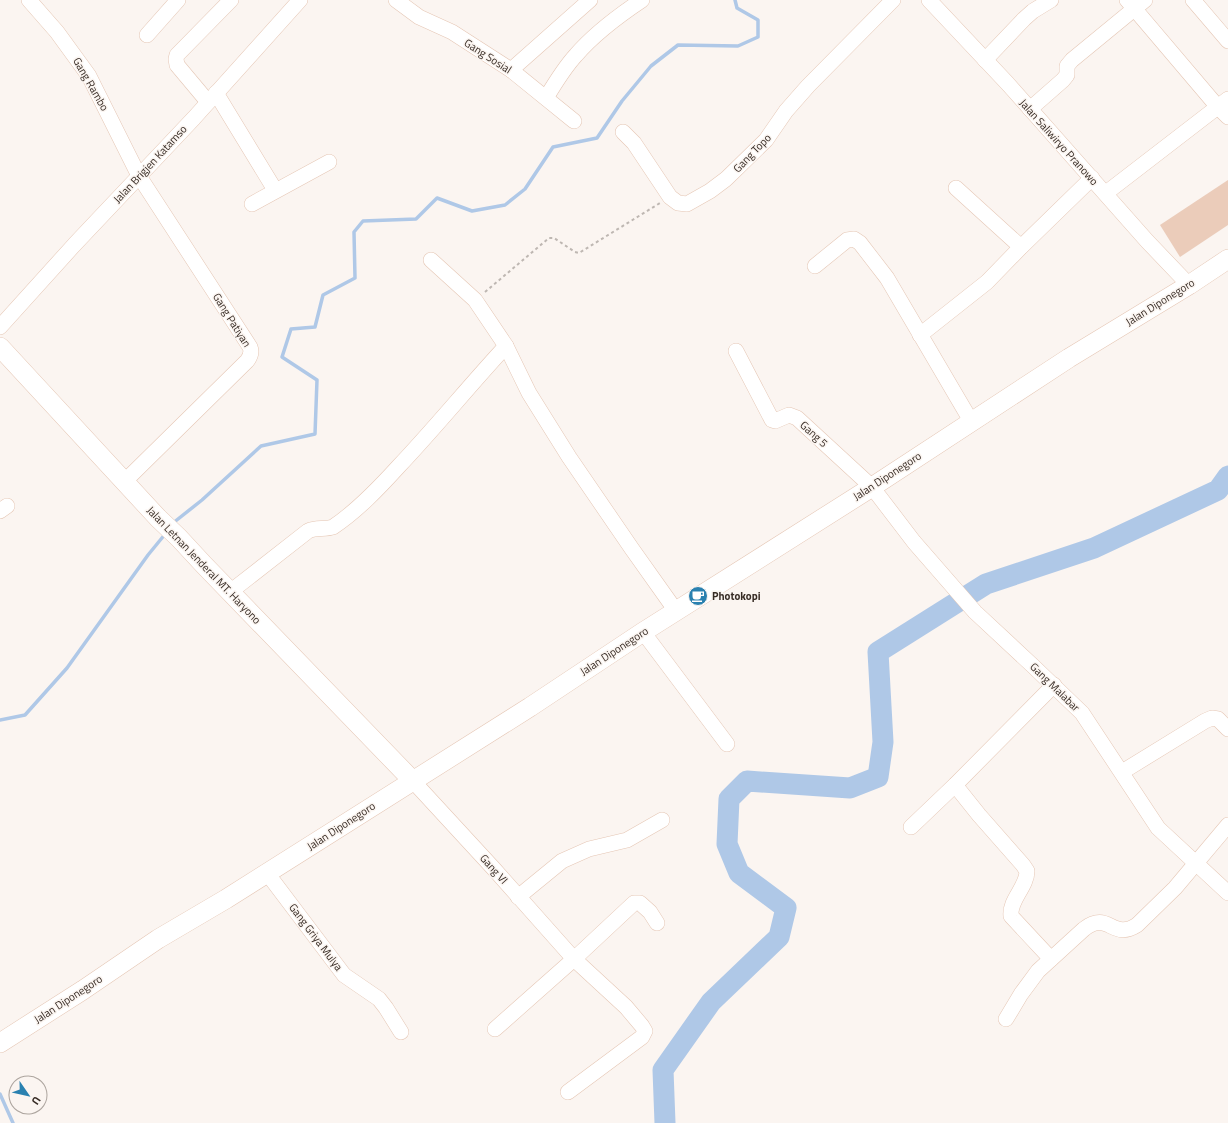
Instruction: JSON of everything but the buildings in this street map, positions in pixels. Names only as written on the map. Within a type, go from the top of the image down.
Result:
[{"type":"main road","name":"Jalan Diponegoro","points":[[3,1042],[158,939],[267,873],[412,780],[530,707],[643,632],[971,421],[1069,358],[1189,285],[1228,258]]},
{"type":"main road","name":"Jalan Letnan Jenderal MT. Haryono","points":[[0,347],[158,518],[412,780]]},
{"type":"street","name":"Gang Rambo","points":[[29,0],[57,32],[89,76],[139,176]]},
{"type":"street","points":[[147,35],[178,0]]},
{"type":"street","name":"Jalan Brigjen Katamso","points":[[0,327],[74,245],[212,98],[300,0]]},
{"type":"street","name":"Gang Sosial","points":[[396,0],[419,17],[452,32],[511,70],[574,121]]},
{"type":"street","points":[[511,70],[590,0]]},
{"type":"street","points":[[546,98],[564,70],[580,50],[598,32],[642,0]]},
{"type":"street","name":"Gang Topo","points":[[670,197],[678,204],[687,204],[710,191],[726,179],[766,140],[786,111],[808,86],[893,0]]},
{"type":"street","name":"Jalan Saliwiryo Pranowo","points":[[929,0],[1106,193],[1147,241],[1189,285]]},
{"type":"street","points":[[985,60],[1024,19],[1033,11],[1051,0]]},
{"type":"street","points":[[1193,0],[1228,41]]},
{"type":"street","points":[[225,2],[177,55],[177,65],[212,98],[275,190]]},
{"type":"street","points":[[1030,109],[1067,75],[1067,66],[1072,60],[1136,3],[1224,107],[1106,193]]},
{"type":"street","points":[[623,132],[634,143],[670,197]]},
{"type":"street","points":[[252,204],[275,190],[329,162]]},
{"type":"street","name":"Gang Patiyan","points":[[125,482],[247,361],[252,350],[139,176]]},
{"type":"street","points":[[920,334],[987,282],[1021,246],[1092,178]]},
{"type":"street","points":[[956,188],[1021,246]]},
{"type":"street","points":[[815,266],[847,240],[854,238],[860,243],[887,278],[971,421]]},
{"type":"street","points":[[432,260],[475,300],[506,346],[529,393],[569,457],[676,611]]},
{"type":"street","points":[[230,592],[308,531],[317,528],[326,530],[333,527],[374,492],[423,440],[506,346]]},
{"type":"street","name":"Gang 5","points":[[736,351],[772,420],[775,421],[789,415],[797,418],[872,486]]},
{"type":"street","name":"Gang Malabar","points":[[872,486],[914,542],[975,612],[1082,713],[1158,828],[1228,893]]},
{"type":"street","points":[[643,632],[728,744]]},
{"type":"street","points":[[911,827],[955,785],[1054,685]]},
{"type":"street","points":[[1122,772],[1212,718],[1218,719],[1228,729]]},
{"type":"street","name":"Gang VI","points":[[412,780],[574,959],[626,1008],[642,1026],[644,1031],[642,1038],[568,1092]]},
{"type":"street","points":[[955,785],[978,815],[1027,871],[1026,879],[1013,906],[1011,914],[1014,921],[1050,959]]},
{"type":"street","points":[[518,897],[562,861],[589,849],[627,840],[662,820]]},
{"type":"street","points":[[1006,1019],[1032,979],[1050,959],[1084,929],[1096,922],[1100,922],[1121,930],[1130,929],[1137,925],[1175,888],[1228,825]]},
{"type":"street","name":"Gang Griya Mulya","points":[[267,873],[344,975],[379,1000],[386,1008],[401,1032]]},
{"type":"street","points":[[495,1028],[574,959],[634,903],[640,903],[650,912],[657,923]]},
{"type":"path","points":[[475,300],[549,238],[554,238],[575,252],[579,253],[670,197]]},
{"type":"waterway","points":[[173,523],[202,500],[261,446],[315,434],[317,380],[282,357],[291,329],[315,327],[323,295],[355,278],[354,232],[363,221],[416,219],[437,198],[472,211],[505,205],[525,189],[553,147],[597,138],[622,101],[651,66],[678,45],[738,46],[758,37],[758,20],[737,8],[735,0]]},
{"type":"waterway","points":[[665,1123],[663,1070],[711,1002],[779,937],[786,908],[739,873],[727,844],[729,799],[747,781],[850,788],[878,777],[883,742],[878,652],[986,584],[1094,548],[1218,490],[1228,476]]},
{"type":"waterway","points":[[0,720],[25,715],[67,668],[148,555],[166,533]]},
{"type":"waterway","points":[[0,1094],[13,1123]]},
{"type":"place","name":"Photokopi","points":[[698,596]]}]
